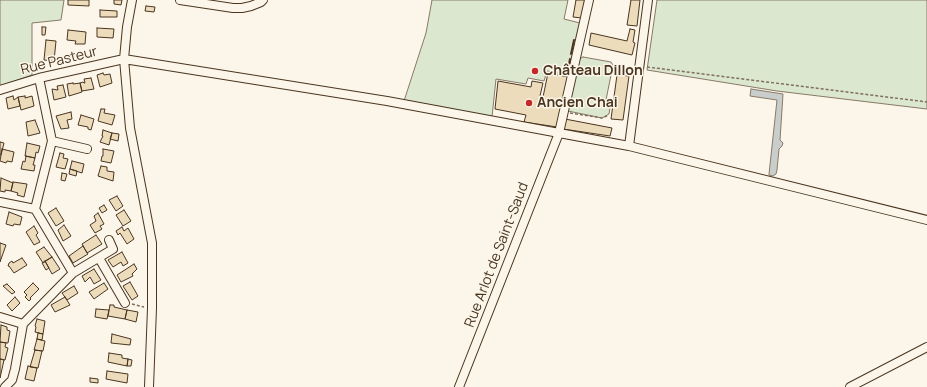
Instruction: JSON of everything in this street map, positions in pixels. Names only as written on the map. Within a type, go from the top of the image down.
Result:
[{"type":"street","points":[[132,0],[127,27],[124,59],[130,128],[152,243],[152,308],[149,387]]},
{"type":"street","points":[[180,0],[242,8],[263,0]]},
{"type":"street","name":"Rue Arlot de Saint-Saud","points":[[459,387],[559,133],[588,0]]},
{"type":"street","points":[[629,146],[638,66],[648,0]]},
{"type":"street","points":[[124,59],[313,88],[629,146],[927,220]]},
{"type":"street","name":"Rue Pasteur","points":[[0,90],[39,78],[124,59]]},
{"type":"street","points":[[39,78],[52,141],[35,209],[73,273]]},
{"type":"street","points":[[52,141],[87,149]]},
{"type":"street","points":[[0,202],[35,209]]},
{"type":"street","points":[[5,387],[12,380],[23,324],[73,273],[113,250],[109,240]]},
{"type":"street","points":[[100,258],[125,303]]},
{"type":"street","points":[[0,317],[23,324]]},
{"type":"street","points":[[850,387],[927,347]]},
{"type":"path","points":[[638,66],[927,102]]},
{"type":"path","points":[[563,112],[602,118],[609,115]]},
{"type":"path","points":[[125,303],[152,308]]},
{"type":"green space","points":[[0,0],[64,0],[61,20],[32,23],[32,75],[0,86]]},
{"type":"green space","points":[[432,0],[568,0],[564,19],[580,23],[568,75],[547,71],[544,81],[528,78],[526,84],[496,79],[492,117],[404,101],[426,33]]},
{"type":"green space","points":[[657,0],[927,0],[927,109],[777,91],[647,70]]},
{"type":"green space","points":[[583,57],[611,62],[613,65],[606,100],[611,101],[609,114],[602,118],[568,111],[578,60]]},
{"type":"shaded area","points":[[751,89],[783,94],[780,140],[783,143],[779,149],[776,174],[773,176],[769,174],[777,100],[750,96]]},
{"type":"building","points":[[68,0],[89,0],[89,6],[68,5]]},
{"type":"building","points":[[114,0],[122,0],[121,5],[114,4]]},
{"type":"building","points":[[576,0],[586,0],[582,18],[573,17]]},
{"type":"building","points":[[631,0],[640,0],[637,26],[627,25]]},
{"type":"building","points":[[146,6],[155,7],[154,12],[145,11]]},
{"type":"building","points":[[100,10],[117,11],[117,17],[100,17]]},
{"type":"building","points":[[42,27],[46,27],[45,35],[42,35]]},
{"type":"building","points":[[97,28],[114,29],[113,38],[97,37]]},
{"type":"building","points":[[630,29],[635,30],[633,42],[635,43],[632,55],[589,45],[591,33],[627,41]]},
{"type":"building","points":[[68,30],[86,32],[85,44],[75,44],[76,41],[67,40]]},
{"type":"building","points":[[46,40],[56,41],[54,61],[44,60]]},
{"type":"building","points":[[103,73],[104,75],[110,74],[112,83],[100,87],[97,75]]},
{"type":"building","name":"Ancien Chai","points":[[548,73],[568,77],[557,127],[524,122],[526,115],[495,109],[498,81],[531,87],[532,81],[543,83],[540,96],[543,97]]},
{"type":"building","points":[[617,75],[629,76],[623,120],[611,119]]},
{"type":"building","points":[[91,78],[94,89],[82,91],[80,83],[85,83],[84,79]]},
{"type":"building","points":[[80,83],[82,92],[69,96],[67,84]]},
{"type":"building","points":[[63,85],[66,97],[54,100],[52,89],[58,90],[57,86]]},
{"type":"building","points":[[13,96],[14,100],[18,97],[20,106],[8,109],[6,98]]},
{"type":"building","points":[[25,96],[25,98],[32,96],[34,106],[21,110],[18,97]]},
{"type":"building","points":[[101,109],[105,109],[104,113],[115,115],[112,125],[98,121]]},
{"type":"building","points":[[71,112],[72,119],[67,120],[69,128],[61,129],[56,116]]},
{"type":"building","points":[[81,115],[94,119],[91,130],[88,129],[88,127],[78,125]]},
{"type":"building","points":[[565,119],[612,128],[610,136],[563,129]]},
{"type":"building","points":[[35,120],[40,133],[28,136],[26,122]]},
{"type":"building","points":[[103,130],[112,133],[109,145],[100,142],[103,136]]},
{"type":"building","points":[[112,133],[119,134],[118,141],[110,139]]},
{"type":"building","points":[[0,142],[4,143],[1,155],[0,155]]},
{"type":"building","points":[[27,143],[40,146],[38,153],[36,152],[35,158],[25,156]]},
{"type":"building","points":[[2,149],[14,152],[12,162],[7,161],[6,163],[0,161]]},
{"type":"building","points":[[103,149],[114,151],[111,163],[101,161]]},
{"type":"building","points":[[60,153],[64,154],[63,158],[68,159],[65,169],[56,167]]},
{"type":"building","points":[[26,156],[35,158],[33,165],[35,165],[34,171],[21,169],[23,161],[25,162]]},
{"type":"building","points":[[72,161],[84,164],[82,173],[70,169]]},
{"type":"building","points":[[101,166],[107,167],[107,171],[114,172],[113,181],[98,176]]},
{"type":"building","points":[[70,169],[77,171],[76,176],[69,174]]},
{"type":"building","points":[[62,173],[67,174],[65,181],[61,180]]},
{"type":"building","points":[[1,178],[13,183],[11,191],[0,191]]},
{"type":"building","points":[[13,182],[27,184],[24,197],[11,191]]},
{"type":"building","points":[[117,196],[123,206],[116,211],[109,200]]},
{"type":"building","points":[[104,205],[107,210],[102,213],[99,208]]},
{"type":"building","points":[[56,208],[64,221],[56,226],[48,213]]},
{"type":"building","points":[[124,210],[131,221],[123,226],[116,215]]},
{"type":"building","points":[[9,212],[22,217],[20,225],[14,224],[13,226],[6,224]]},
{"type":"building","points":[[98,213],[104,224],[100,226],[102,229],[95,233],[90,225],[96,221],[94,216]]},
{"type":"building","points":[[64,225],[71,236],[63,241],[58,230]]},
{"type":"building","points":[[34,226],[38,233],[36,235],[40,242],[34,245],[26,232]]},
{"type":"building","points":[[122,227],[124,231],[128,228],[134,239],[127,244],[120,233],[118,235],[116,231]]},
{"type":"building","points":[[96,235],[102,244],[87,253],[82,244]]},
{"type":"building","points":[[0,243],[6,245],[0,262]]},
{"type":"building","points":[[83,246],[88,254],[73,263],[69,256]]},
{"type":"building","points":[[44,247],[52,257],[43,263],[36,252]]},
{"type":"building","points":[[122,252],[128,263],[123,266],[121,262],[113,267],[108,260]]},
{"type":"building","points":[[52,257],[60,269],[52,274],[45,261]]},
{"type":"building","points":[[22,258],[27,265],[14,273],[8,266],[9,263],[12,261],[13,263]]},
{"type":"building","points":[[45,261],[49,268],[46,270],[42,263]]},
{"type":"building","points":[[134,264],[137,269],[132,274],[133,276],[121,282],[117,275]]},
{"type":"building","points":[[94,269],[101,280],[94,284],[90,277],[85,282],[82,276]]},
{"type":"building","points":[[130,282],[138,296],[132,300],[123,286]]},
{"type":"building","points":[[33,283],[39,289],[29,301],[25,297],[27,295],[24,292]]},
{"type":"building","points":[[104,283],[108,289],[94,299],[89,292]]},
{"type":"building","points":[[7,284],[15,292],[12,294],[3,286]]},
{"type":"building","points":[[74,286],[78,293],[67,300],[62,293]]},
{"type":"building","points":[[15,297],[20,303],[12,311],[7,305]]},
{"type":"building","points":[[65,297],[70,305],[55,312],[51,305]]},
{"type":"building","points":[[110,305],[127,310],[125,319],[108,316]]},
{"type":"building","points":[[96,309],[109,310],[107,319],[95,317]]},
{"type":"building","points":[[127,310],[138,312],[136,322],[125,319]]},
{"type":"building","points":[[37,319],[45,321],[43,334],[35,332]]},
{"type":"building","points":[[1,325],[7,327],[7,330],[10,331],[8,343],[0,342]]},
{"type":"building","points":[[38,333],[43,334],[42,340],[37,339]]},
{"type":"building","points":[[112,334],[131,339],[130,345],[111,343]]},
{"type":"building","points":[[37,339],[45,341],[43,351],[34,350]]},
{"type":"building","points":[[0,342],[6,343],[5,347],[8,348],[5,360],[0,359]]},
{"type":"building","points":[[35,350],[42,351],[38,368],[30,367]]},
{"type":"building","points":[[109,353],[122,355],[122,358],[128,359],[127,366],[108,362]]},
{"type":"building","points":[[0,359],[4,360],[0,378]]},
{"type":"building","points":[[128,359],[132,360],[131,366],[127,366]]},
{"type":"building","points":[[28,366],[37,368],[34,381],[25,379]]},
{"type":"building","points":[[107,371],[128,374],[127,383],[106,379]]},
{"type":"building","points":[[90,378],[98,379],[98,383],[90,382]]},
{"type":"wall","points":[[571,54],[574,40]]},
{"type":"wall","points":[[569,64],[570,59]]},
{"type":"place","name":"Château Dillon","points":[[535,71]]},
{"type":"place","name":"Ancien Chai","points":[[529,103]]}]
